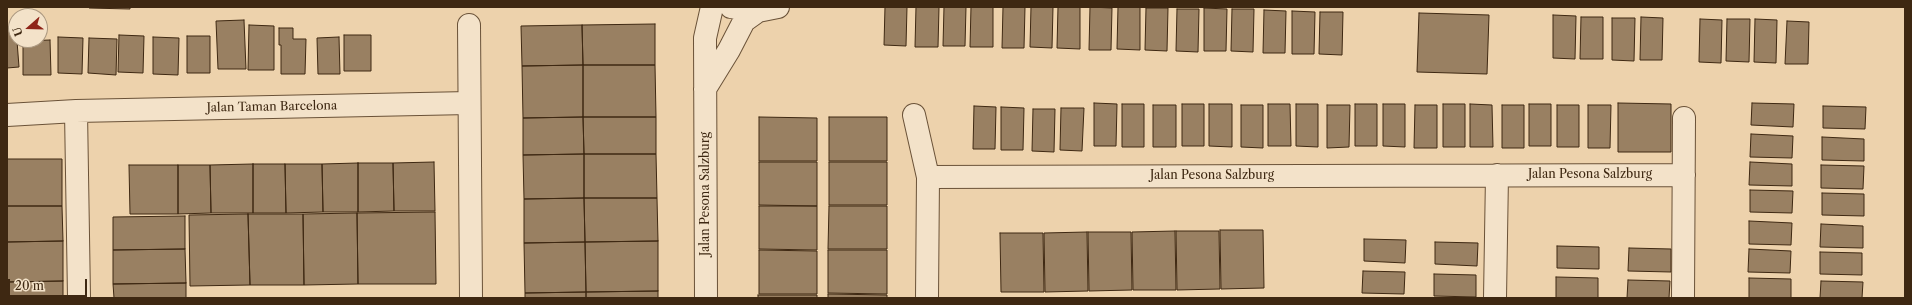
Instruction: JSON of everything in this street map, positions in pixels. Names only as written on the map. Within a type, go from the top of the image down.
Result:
[{"type":"street","name":"Jalan Pesona Salzburg","points":[[706,298],[705,38],[712,7]]},
{"type":"street","points":[[732,7],[768,9]]},
{"type":"street","points":[[705,89],[729,50],[744,21],[768,9]]},
{"type":"street","points":[[469,25],[471,298]]},
{"type":"street","name":"Jalan Taman Barcelona","points":[[7,115],[76,111],[469,103]]},
{"type":"street","points":[[76,111],[79,298]]},
{"type":"street","points":[[914,115],[928,177],[927,298]]},
{"type":"street","points":[[1683,298],[1684,118]]},
{"type":"street","points":[[1495,298],[1497,175]]},
{"type":"street","name":"Jalan Pesona Salzburg","points":[[928,177],[1684,175]]},
{"type":"building","points":[[130,7],[130,9],[89,8]]},
{"type":"building","points":[[885,7],[907,7],[906,46],[884,45]]},
{"type":"building","points":[[916,7],[939,7],[938,47],[915,47]]},
{"type":"building","points":[[944,7],[966,7],[965,46],[943,46]]},
{"type":"building","points":[[971,7],[993,7],[993,47],[970,47]]},
{"type":"building","points":[[1003,7],[1025,7],[1024,48],[1002,48]]},
{"type":"building","points":[[1031,7],[1053,7],[1052,48],[1030,47]]},
{"type":"building","points":[[1058,7],[1080,7],[1080,49],[1057,48]]},
{"type":"building","points":[[1090,7],[1112,8],[1111,50],[1089,50]]},
{"type":"building","points":[[1118,7],[1140,7],[1140,50],[1117,49]]},
{"type":"building","points":[[1146,8],[1168,8],[1167,51],[1145,50]]},
{"type":"building","points":[[1204,8],[1227,9],[1226,51],[1204,51]]},
{"type":"building","points":[[1177,9],[1199,9],[1198,52],[1176,51]]},
{"type":"building","points":[[1232,9],[1254,9],[1253,52],[1231,51]]},
{"type":"building","points":[[1264,10],[1286,11],[1285,53],[1263,53]]},
{"type":"building","points":[[1292,11],[1315,12],[1314,54],[1292,54]]},
{"type":"building","points":[[1320,12],[1343,12],[1342,55],[1319,54]]},
{"type":"building","points":[[1419,13],[1489,15],[1487,74],[1417,72]]},
{"type":"building","points":[[1553,15],[1576,16],[1575,59],[1553,58]]},
{"type":"building","points":[[1581,17],[1603,17],[1603,59],[1580,59]]},
{"type":"building","points":[[1641,17],[1663,18],[1662,60],[1640,60]]},
{"type":"building","points":[[1612,18],[1635,18],[1634,61],[1612,60]]},
{"type":"building","points":[[1700,19],[1722,20],[1721,63],[1699,62]]},
{"type":"building","points":[[1727,19],[1750,19],[1749,62],[1726,61]]},
{"type":"building","points":[[1755,19],[1777,20],[1776,63],[1754,62]]},
{"type":"building","points":[[244,20],[246,69],[218,69],[216,21]]},
{"type":"building","points":[[1787,21],[1809,22],[1808,64],[1785,64]]},
{"type":"building","points":[[655,24],[655,65],[583,65],[582,25]]},
{"type":"building","points":[[249,25],[274,26],[274,70],[248,70]]},
{"type":"building","points":[[582,25],[583,65],[522,66],[521,26]]},
{"type":"building","points":[[8,28],[8,48],[18,48],[19,67],[7,68]]},
{"type":"building","points":[[279,28],[293,28],[293,39],[306,39],[305,74],[281,74],[281,45],[279,45]]},
{"type":"building","points":[[119,35],[144,36],[143,73],[118,72]]},
{"type":"building","points":[[344,35],[371,35],[371,71],[344,71]]},
{"type":"building","points":[[187,36],[210,36],[210,73],[187,73]]},
{"type":"building","points":[[58,37],[83,38],[82,74],[58,73]]},
{"type":"building","points":[[153,37],[179,38],[178,75],[153,74]]},
{"type":"building","points":[[339,37],[340,74],[318,74],[317,38]]},
{"type":"building","points":[[89,38],[117,39],[116,75],[88,73]]},
{"type":"building","points":[[48,40],[50,40],[51,75],[23,75],[23,48],[48,48]]},
{"type":"building","points":[[583,65],[583,117],[523,118],[522,66]]},
{"type":"building","points":[[583,65],[655,65],[656,117],[583,117]]},
{"type":"building","points":[[1094,103],[1117,104],[1116,146],[1094,146]]},
{"type":"building","points":[[1618,103],[1671,104],[1671,152],[1618,152]]},
{"type":"building","points":[[1752,103],[1794,104],[1793,127],[1751,125]]},
{"type":"building","points":[[1122,104],[1144,104],[1144,147],[1122,147]]},
{"type":"building","points":[[1182,104],[1204,104],[1204,146],[1182,146]]},
{"type":"building","points":[[1209,104],[1232,104],[1232,147],[1209,146]]},
{"type":"building","points":[[1268,104],[1290,104],[1291,146],[1268,146]]},
{"type":"building","points":[[1296,104],[1318,104],[1318,147],[1296,146]]},
{"type":"building","points":[[1355,104],[1377,104],[1377,146],[1355,146]]},
{"type":"building","points":[[1383,104],[1405,104],[1405,147],[1383,146]]},
{"type":"building","points":[[1443,104],[1465,104],[1465,147],[1443,147]]},
{"type":"building","points":[[1470,104],[1492,105],[1493,147],[1470,147]]},
{"type":"building","points":[[1529,104],[1551,104],[1551,146],[1529,146]]},
{"type":"building","points":[[1153,105],[1176,105],[1176,147],[1153,147]]},
{"type":"building","points":[[1241,105],[1263,105],[1263,148],[1241,147]]},
{"type":"building","points":[[1327,105],[1350,105],[1349,147],[1327,148]]},
{"type":"building","points":[[1415,105],[1437,105],[1437,148],[1414,148]]},
{"type":"building","points":[[1502,105],[1524,105],[1524,148],[1502,148]]},
{"type":"building","points":[[1557,105],[1579,105],[1579,147],[1557,147]]},
{"type":"building","points":[[1588,105],[1611,105],[1610,148],[1588,148]]},
{"type":"building","points":[[974,106],[996,107],[995,149],[973,149]]},
{"type":"building","points":[[1823,106],[1866,107],[1865,129],[1823,128]]},
{"type":"building","points":[[1001,107],[1024,108],[1023,150],[1001,150]]},
{"type":"building","points":[[1061,108],[1084,108],[1082,151],[1060,150]]},
{"type":"building","points":[[1033,109],[1055,109],[1054,152],[1032,151]]},
{"type":"building","points":[[583,117],[656,117],[656,154],[584,154]]},
{"type":"building","points":[[583,117],[584,154],[523,155],[523,118]]},
{"type":"building","points":[[759,117],[817,118],[817,161],[759,161]]},
{"type":"building","points":[[829,117],[887,117],[887,161],[829,161]]},
{"type":"building","points":[[1751,134],[1793,136],[1792,158],[1750,157]]},
{"type":"building","points":[[1822,137],[1864,139],[1864,161],[1822,160]]},
{"type":"building","points":[[584,154],[656,154],[657,198],[584,198]]},
{"type":"building","points":[[584,154],[584,198],[524,199],[523,155]]},
{"type":"building","points":[[7,159],[62,159],[62,206],[7,206]]},
{"type":"building","points":[[434,162],[435,211],[394,211],[393,163]]},
{"type":"building","points":[[759,162],[817,162],[817,206],[759,205]]},
{"type":"building","points":[[829,162],[887,162],[887,205],[829,205]]},
{"type":"building","points":[[1750,162],[1792,164],[1792,186],[1749,185]]},
{"type":"building","points":[[358,163],[358,212],[323,212],[322,164]]},
{"type":"building","points":[[358,163],[393,163],[394,211],[358,212]]},
{"type":"building","points":[[253,164],[253,213],[211,213],[210,165]]},
{"type":"building","points":[[253,164],[285,164],[286,213],[253,213]]},
{"type":"building","points":[[285,164],[322,164],[323,212],[286,213]]},
{"type":"building","points":[[129,165],[178,165],[178,214],[130,214]]},
{"type":"building","points":[[178,165],[210,165],[211,213],[178,214]]},
{"type":"building","points":[[1821,165],[1864,166],[1863,189],[1821,188]]},
{"type":"building","points":[[1750,190],[1793,191],[1792,213],[1750,212]]},
{"type":"building","points":[[1822,193],[1864,194],[1864,216],[1822,215]]},
{"type":"building","points":[[584,198],[585,242],[524,243],[524,199]]},
{"type":"building","points":[[584,198],[657,198],[658,241],[585,242]]},
{"type":"building","points":[[7,206],[62,206],[63,241],[7,242]]},
{"type":"building","points":[[759,206],[817,206],[817,250],[759,249]]},
{"type":"building","points":[[829,206],[887,206],[887,249],[828,249]]},
{"type":"building","points":[[435,212],[436,284],[358,284],[357,213]]},
{"type":"building","points":[[357,213],[358,284],[304,285],[303,214]]},
{"type":"building","points":[[248,214],[303,214],[304,285],[250,285]]},
{"type":"building","points":[[248,214],[250,285],[190,286],[189,215]]},
{"type":"building","points":[[185,216],[185,249],[113,250],[113,217]]},
{"type":"building","points":[[1749,221],[1792,223],[1791,245],[1749,244]]},
{"type":"building","points":[[1821,224],[1863,226],[1863,248],[1820,247]]},
{"type":"building","points":[[1220,230],[1263,230],[1264,288],[1221,289]]},
{"type":"building","points":[[1175,231],[1176,290],[1133,290],[1132,232]]},
{"type":"building","points":[[1176,231],[1219,231],[1220,289],[1177,290]]},
{"type":"building","points":[[1087,232],[1088,291],[1045,292],[1044,233]]},
{"type":"building","points":[[1088,232],[1131,232],[1132,290],[1089,291]]},
{"type":"building","points":[[1000,233],[1043,233],[1044,292],[1001,292]]},
{"type":"building","points":[[1364,239],[1406,240],[1405,263],[1364,261]]},
{"type":"building","points":[[63,241],[63,281],[7,282],[7,242]]},
{"type":"building","points":[[658,241],[658,291],[586,292],[585,242]]},
{"type":"building","points":[[585,242],[586,292],[525,293],[524,243]]},
{"type":"building","points":[[1435,242],[1478,243],[1477,266],[1435,264]]},
{"type":"building","points":[[1557,246],[1599,247],[1599,269],[1557,268]]},
{"type":"building","points":[[1629,248],[1671,249],[1671,272],[1628,271]]},
{"type":"building","points":[[185,249],[186,283],[113,284],[113,250]]},
{"type":"building","points":[[1749,249],[1791,251],[1790,273],[1748,272]]},
{"type":"building","points":[[759,250],[817,251],[817,294],[759,294]]},
{"type":"building","points":[[828,250],[887,250],[887,294],[828,293]]},
{"type":"building","points":[[1820,252],[1862,253],[1862,275],[1820,274]]},
{"type":"building","points":[[1363,271],[1405,272],[1404,294],[1362,293]]},
{"type":"building","points":[[1434,274],[1476,275],[1476,297],[1434,296]]},
{"type":"building","points":[[1556,277],[1598,278],[1598,298],[1556,298]]},
{"type":"building","points":[[1749,278],[1791,279],[1791,298],[1749,298]]},
{"type":"building","points":[[1628,280],[1670,281],[1669,298],[1627,298]]},
{"type":"building","points":[[63,281],[63,298],[7,298],[7,282]]},
{"type":"building","points":[[1821,281],[1863,282],[1862,298],[1820,298]]},
{"type":"building","points":[[186,283],[186,298],[114,298],[113,284]]},
{"type":"building","points":[[658,291],[658,298],[586,298],[586,292]]},
{"type":"building","points":[[586,292],[586,298],[525,298],[525,293]]},
{"type":"building","points":[[828,294],[887,295],[887,298],[828,298]]},
{"type":"building","points":[[758,295],[817,295],[817,298],[758,298]]}]
